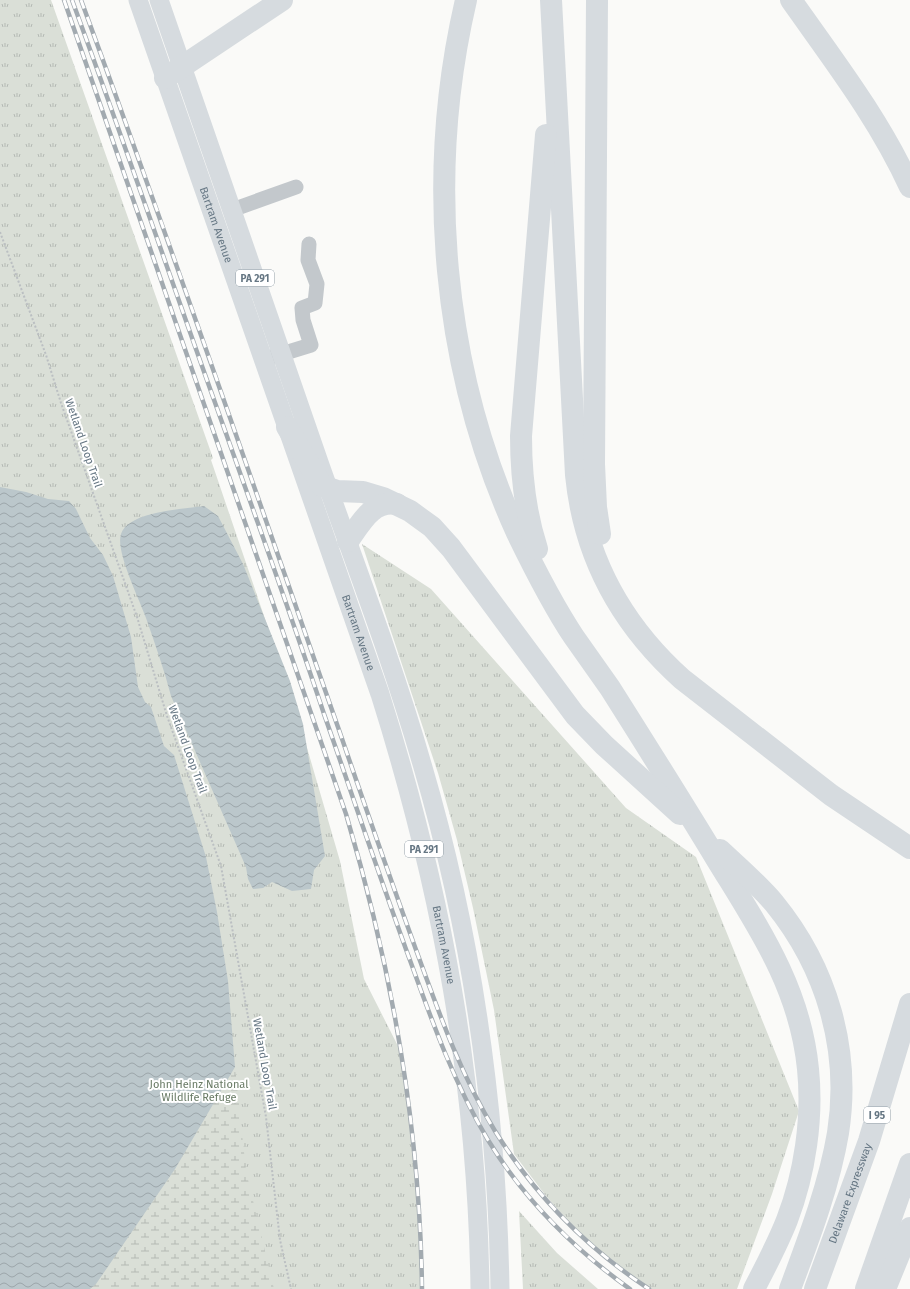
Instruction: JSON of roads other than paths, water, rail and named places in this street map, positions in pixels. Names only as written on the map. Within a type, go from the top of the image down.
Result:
[{"type":"highway","points":[[173,72],[282,0]]},
{"type":"highway","points":[[466,0],[450,88],[444,191],[448,271],[460,354],[474,410],[489,460],[516,531],[552,600],[574,637],[647,747],[776,957],[791,993],[803,1038],[808,1069],[809,1097],[807,1134],[801,1172],[788,1220],[754,1289]]},
{"type":"highway","points":[[546,0],[548,71],[546,146],[521,436],[521,468],[528,516],[542,562],[554,591],[579,632],[594,665]]},
{"type":"highway","points":[[551,0],[575,458],[578,492],[584,524],[600,570],[618,605],[634,629],[672,670],[694,689],[831,795],[910,848]]},
{"type":"highway","points":[[597,0],[594,472],[596,508],[600,534],[616,584],[642,627],[671,660],[739,723]]},
{"type":"highway","points":[[791,0],[870,112],[891,147],[910,187]]},
{"type":"highway","points":[[287,427],[321,484],[329,489],[363,492],[397,504],[425,521],[445,540],[556,692],[584,726],[712,842],[774,903],[800,939],[816,970],[829,1002],[837,1036],[840,1063],[840,1118],[831,1164],[813,1225],[790,1289]]},
{"type":"highway","points":[[348,541],[365,517],[377,506],[390,503],[397,504]]},
{"type":"highway","name":"Delaware Expressway","points":[[814,1289],[840,1224],[869,1141],[910,1004]]},
{"type":"highway","points":[[866,1289],[910,1164]]},
{"type":"highway","points":[[885,1289],[910,1228]]},
{"type":"main road","name":"Bartram Avenue","points":[[138,0],[173,72],[232,210],[393,672],[422,764],[446,854],[467,949],[483,1046],[498,1213],[500,1289]]},
{"type":"main road","name":"Bartram Avenue","points":[[159,0],[173,72],[264,360],[380,694],[414,808],[433,888],[449,967],[463,1058],[477,1190],[480,1289]]},
{"type":"lane","points":[[232,210],[296,187]]},
{"type":"lane","points":[[264,360],[312,345],[303,320],[302,308],[315,302],[317,284],[308,260],[309,244]]},
{"type":"water","points":[[0,487],[26,492],[48,499],[69,501],[76,509],[90,538],[103,555],[113,576],[131,637],[138,687],[145,702],[151,707],[164,746],[174,755],[206,857],[217,912],[228,981],[235,1067],[175,1169],[96,1284],[90,1289],[0,1289]]},
{"type":"water","points":[[204,506],[218,516],[243,564],[290,681],[303,724],[325,856],[314,870],[311,889],[292,891],[272,882],[263,888],[253,889],[248,879],[246,867],[171,696],[146,618],[125,563],[120,542],[121,534],[126,526],[135,520],[158,512]]},
{"type":"railway","points":[[64,0],[346,814],[377,931],[390,990],[400,1049],[416,1168],[422,1289]]},
{"type":"railway","points":[[72,0],[272,562],[419,986],[455,1076],[488,1140],[502,1162],[534,1203],[570,1240],[609,1274],[630,1289]]},
{"type":"railway","points":[[81,0],[179,273],[405,920],[441,1018],[460,1064],[482,1109],[495,1131],[510,1154],[545,1198],[583,1238],[604,1256],[649,1289]]},
{"type":"park label","name":"John Heinz National Wildlife Refuge","points":[[199,1090]]}]
